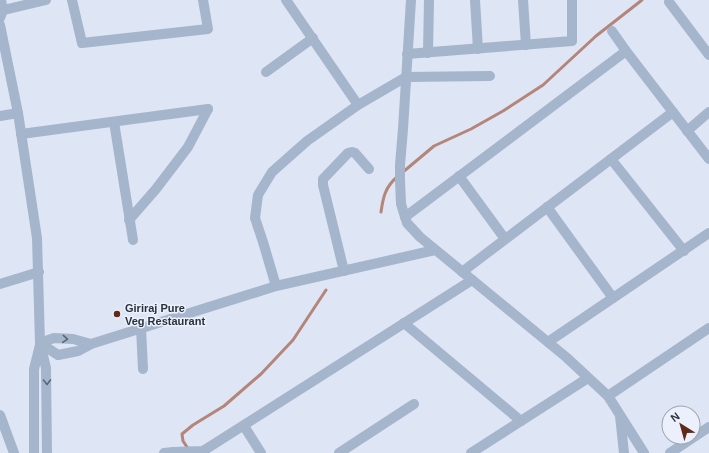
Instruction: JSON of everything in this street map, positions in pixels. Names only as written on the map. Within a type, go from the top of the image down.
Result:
[{"type":"street","points":[[1,10],[46,0]]},
{"type":"street","points":[[72,0],[82,43],[208,29],[203,0]]},
{"type":"street","points":[[286,0],[358,105]]},
{"type":"street","points":[[411,0],[400,165],[401,204],[407,223],[435,250],[566,357],[608,396],[641,452]]},
{"type":"street","points":[[428,53],[429,0]]},
{"type":"street","points":[[474,0],[478,49]]},
{"type":"street","points":[[523,0],[526,45]]},
{"type":"street","points":[[408,54],[572,41],[572,0]]},
{"type":"street","points":[[669,2],[709,55]]},
{"type":"street","points":[[0,25],[18,113],[37,238],[40,343],[46,368],[47,453]]},
{"type":"street","points":[[612,31],[709,159]]},
{"type":"street","points":[[266,72],[312,38]]},
{"type":"street","points":[[405,217],[626,51]]},
{"type":"street","points":[[276,286],[255,218],[258,195],[272,172],[307,141],[358,105],[406,77],[490,76]]},
{"type":"street","points":[[21,134],[208,109],[188,147],[156,189],[129,220]]},
{"type":"street","points":[[462,272],[673,112]]},
{"type":"street","points":[[687,131],[709,112]]},
{"type":"street","points":[[0,116],[18,113]]},
{"type":"street","points":[[114,122],[132,240]]},
{"type":"street","points":[[344,271],[323,185],[323,179],[348,153],[352,152],[369,169]]},
{"type":"street","points":[[611,159],[684,250]]},
{"type":"street","points":[[459,176],[505,239]]},
{"type":"street","points":[[547,207],[613,298]]},
{"type":"street","points":[[548,342],[709,233]]},
{"type":"street","points":[[40,343],[58,355],[78,351],[91,344],[276,286],[435,250]]},
{"type":"street","points":[[0,284],[38,272]]},
{"type":"street","points":[[169,452],[203,451],[472,280]]},
{"type":"street","points":[[404,323],[521,421]]},
{"type":"street","points":[[141,328],[143,369]]},
{"type":"street","points":[[608,396],[709,328]]},
{"type":"street","points":[[40,343],[54,338],[73,339],[91,344]]},
{"type":"street","points":[[34,453],[34,368],[40,343]]},
{"type":"street","points":[[471,453],[588,378]]},
{"type":"street","points":[[339,453],[414,404]]},
{"type":"street","points":[[0,415],[14,453]]},
{"type":"street","points":[[620,416],[624,453]]},
{"type":"street","points":[[244,426],[261,453]]},
{"type":"street","points":[[670,453],[709,427]]},
{"type":"waterway","points":[[403,172],[434,146],[471,129],[503,111],[543,85],[596,36],[642,0]]},
{"type":"waterway","points":[[381,212],[385,193],[397,177]]},
{"type":"waterway","points":[[189,450],[183,441],[182,434],[193,425],[224,406],[261,374],[293,340],[326,290]]},
{"type":"place","name":"Giriraj Pure Veg Restaurant","points":[[117,314]]}]
